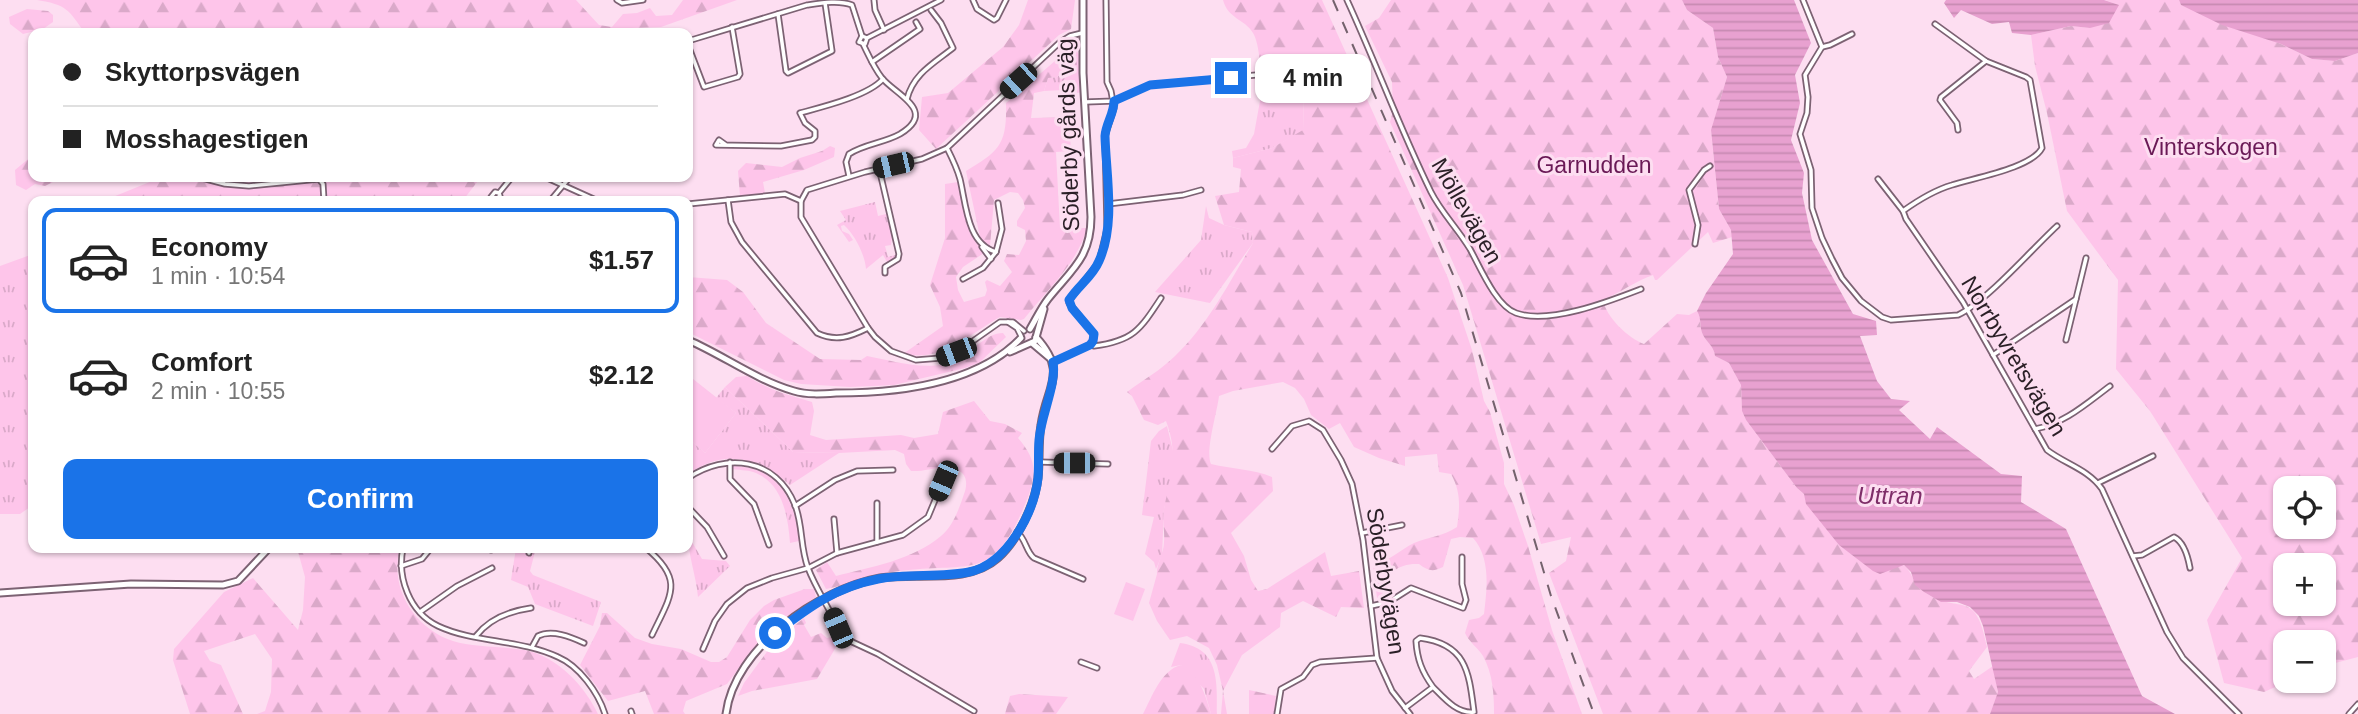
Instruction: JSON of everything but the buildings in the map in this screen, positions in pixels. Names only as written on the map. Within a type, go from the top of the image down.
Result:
[{"type":"main road","name":"Söderby gårds väg","points":[[998,358],[1024,333],[1082,258],[1090,240],[1083,0]]},
{"type":"main road","name":"Söderby gårds väg","points":[[693,343],[774,384],[803,394],[896,390],[955,377],[1030,343],[1036,335],[1049,298]]},
{"type":"main road","points":[[726,714],[731,693],[752,657],[795,617],[824,597],[881,578],[971,572],[996,559],[1008,547],[1034,495],[1041,420],[1054,374],[1050,353],[1036,335],[1024,333]]},
{"type":"main road","points":[[1024,333],[1030,343],[1040,348],[1053,362]]},
{"type":"main road","points":[[0,593],[131,584],[223,585],[238,581],[264,553]]},
{"type":"street","points":[[617,0],[622,3],[643,0]]},
{"type":"street","points":[[874,0],[884,30]]},
{"type":"street","points":[[849,176],[846,162],[849,154],[900,134],[911,125],[915,114],[908,99],[883,79],[859,40],[942,0]]},
{"type":"street","points":[[973,0],[977,9],[994,20],[1006,0]]},
{"type":"street","points":[[1091,345],[1094,334],[1072,308],[1069,300],[1099,262],[1108,222],[1105,136],[1106,127],[1114,111],[1114,101],[1107,82],[1106,0]]},
{"type":"street","name":"Möllevägen","points":[[1347,0],[1432,194],[1464,239],[1500,301],[1517,313],[1539,316],[1568,313],[1641,289]]},
{"type":"street","points":[[1803,0],[1822,47]]},
{"type":"street","points":[[693,41],[807,5],[825,3],[852,5],[864,37]]},
{"type":"street","points":[[778,14],[786,71],[789,73],[832,51],[825,3]]},
{"type":"street","points":[[908,99],[918,76],[953,48],[941,23],[931,10]]},
{"type":"street","points":[[872,62],[920,29],[916,22]]},
{"type":"street","points":[[1903,211],[1950,186],[2006,170],[2038,155],[2042,148],[2030,80],[1986,61],[1935,24]]},
{"type":"street","points":[[693,57],[704,87],[738,77],[740,74],[732,27]]},
{"type":"street","points":[[1024,333],[1006,321],[993,326],[956,352],[916,360],[891,351],[868,328],[801,217],[801,201],[807,190],[849,176],[922,159],[947,148],[1059,43],[1074,34],[1082,33]]},
{"type":"street","points":[[1852,34],[1822,47],[1805,75],[1807,113],[1800,134],[1811,170],[1812,208],[1822,238],[1842,278],[1869,308],[1891,320],[1958,315],[2057,226]]},
{"type":"street","points":[[1958,130],[1957,123],[1940,100],[1941,97],[1986,61]]},
{"type":"street","points":[[1085,102],[1114,101],[1150,85],[1256,75]]},
{"type":"street","points":[[726,145],[781,146],[812,140],[815,131],[803,121],[800,113],[827,106],[878,85],[883,79]]},
{"type":"street","points":[[947,148],[960,179],[971,226],[991,260]]},
{"type":"street","points":[[1695,244],[1698,225],[1689,190],[1710,166]]},
{"type":"street","points":[[879,168],[899,254],[898,259],[885,267],[885,273]]},
{"type":"street","name":"Norrbyvretsvägen","points":[[1878,179],[1903,211],[1967,309],[2047,450],[2098,483]]},
{"type":"street","points":[[217,182],[249,186],[284,182]]},
{"type":"street","points":[[499,193],[508,182]]},
{"type":"street","points":[[554,182],[583,196]]},
{"type":"street","points":[[554,196],[566,182]]},
{"type":"street","points":[[1108,204],[1183,195],[1201,190]]},
{"type":"street","points":[[693,204],[785,194],[801,201]]},
{"type":"street","points":[[728,201],[731,222],[742,242],[817,333],[840,339],[868,328]]},
{"type":"street","points":[[963,279],[975,274],[996,252],[1002,229],[998,203]]},
{"type":"street","points":[[981,245],[996,252]]},
{"type":"street","points":[[2066,340],[2087,258]]},
{"type":"street","points":[[1053,362],[1091,345],[1116,343],[1138,331],[1161,299]]},
{"type":"street","points":[[1993,355],[2076,299]]},
{"type":"street","points":[[2035,429],[2050,426],[2063,419],[2110,386]]},
{"type":"street","name":"Söderbyvägen","points":[[1272,449],[1292,426],[1301,421],[1313,422],[1323,430],[1341,460],[1352,487],[1362,533],[1377,658],[1392,691],[1410,714]]},
{"type":"street","points":[[2153,456],[2098,483],[2167,632],[2183,658],[2239,714]]},
{"type":"street","points":[[730,462],[730,479],[754,504],[769,545]]},
{"type":"street","points":[[693,475],[711,465],[730,462],[750,465],[781,482],[795,506],[808,568],[839,630],[848,640],[878,654],[974,711]]},
{"type":"street","points":[[1039,462],[1108,464]]},
{"type":"street","points":[[795,506],[835,480],[857,471],[893,470]]},
{"type":"street","points":[[703,649],[715,621],[727,604],[747,587],[808,568],[837,553],[903,535],[928,517],[943,475]]},
{"type":"street","points":[[877,503],[877,542]]},
{"type":"street","points":[[693,512],[702,520],[723,556]]},
{"type":"street","points":[[834,519],[837,553]]},
{"type":"street","points":[[1362,533],[1402,525]]},
{"type":"street","points":[[1017,531],[1034,558],[1083,579]]},
{"type":"street","points":[[2133,556],[2142,555],[2174,537],[2180,540],[2190,568]]},
{"type":"street","points":[[402,553],[401,566],[405,589],[420,612],[436,626],[532,647],[561,658],[572,666],[590,687],[605,714]]},
{"type":"street","points":[[401,566],[422,559],[427,553]]},
{"type":"street","points":[[652,553],[665,564],[670,581],[667,602],[652,635]]},
{"type":"street","points":[[1371,606],[1389,602],[1411,587],[1463,608],[1466,600],[1462,584],[1462,556]]},
{"type":"street","points":[[420,612],[457,586],[492,568]]},
{"type":"street","points":[[476,636],[498,617],[531,608]]},
{"type":"street","points":[[532,647],[538,636],[548,633],[571,637],[584,643]]},
{"type":"street","points":[[1420,638],[1444,645],[1465,662],[1474,712],[1463,712],[1456,708],[1433,687],[1425,677],[1416,653],[1416,641],[1420,638]]},
{"type":"street","points":[[1277,714],[1280,689],[1303,677],[1312,665],[1320,662],[1377,658]]},
{"type":"street","points":[[1081,663],[1097,668]]},
{"type":"street","points":[[1405,709],[1433,687]]},
{"type":"street","points":[[2349,714],[2358,704]]},
{"type":"green space","points":[[37,0],[576,0],[599,25],[612,27],[623,14],[650,8],[656,16],[672,15],[683,0],[737,0],[661,27],[631,28],[82,28],[66,9]]},
{"type":"green space","points":[[1028,0],[1075,0],[1071,29],[1059,35],[936,149],[919,130],[922,97],[948,93],[1003,47],[1019,25]]},
{"type":"green space","points":[[1223,0],[1322,0],[1448,278],[1472,350],[1484,401],[1490,412],[1504,463],[1504,484],[1528,546],[1552,630],[1582,714],[1494,714],[1489,670],[1483,656],[1465,633],[1469,620],[1484,614],[1486,594],[1483,555],[1473,538],[1451,539],[1443,567],[1439,569],[1431,570],[1419,564],[1412,564],[1394,571],[1387,580],[1384,594],[1377,598],[1373,565],[1389,559],[1414,543],[1457,527],[1457,487],[1451,474],[1439,472],[1437,454],[1405,457],[1405,466],[1354,447],[1340,423],[1329,429],[1311,415],[1304,399],[1295,388],[1283,382],[1219,396],[1210,441],[1211,464],[1272,477],[1273,491],[1231,533],[1258,591],[1267,589],[1325,552],[1331,576],[1359,571],[1364,608],[1341,607],[1336,617],[1303,601],[1281,613],[1280,627],[1242,655],[1223,691],[1217,665],[1209,648],[1187,636],[1170,640],[1157,621],[1149,603],[1164,546],[1163,513],[1172,465],[1172,444],[1166,421],[1158,425],[1144,420],[1132,396],[1127,392],[1164,366],[1198,331],[1253,243],[1252,232],[1224,225],[1215,196],[1239,192],[1241,169],[1233,167],[1233,158],[1272,148],[1303,130],[1304,92],[1262,90],[1260,60],[1253,33],[1229,11]]},
{"type":"green space","name":"Garnudden","points":[[1391,0],[1682,0],[1687,10],[1713,28],[1718,57],[1727,77],[1711,131],[1719,209],[1732,237],[1713,243],[1708,232],[1657,280],[1653,275],[1641,280],[1603,300],[1605,307],[1619,326],[1644,344],[1677,314],[1689,315],[1697,311],[1702,332],[1715,356],[1729,363],[1741,385],[1742,411],[1746,420],[1804,494],[1839,545],[1904,565],[1923,591],[1946,602],[1971,609],[1977,616],[1987,647],[1969,671],[1974,679],[1993,666],[1998,693],[1990,714],[1603,714],[1549,573],[1566,561],[1571,537],[1541,544],[1463,285],[1390,122],[1393,111],[1392,82],[1365,26],[1379,18]]},
{"type":"green space","name":"Vinterskogen","points":[[2105,0],[2179,0],[2181,5],[2312,59],[2335,61],[2358,53],[2358,657],[2336,663],[2336,630],[2273,630],[2273,688],[2264,692],[2224,683],[2207,620],[2242,558],[2150,411],[2116,369],[2118,280],[2067,211],[2035,66],[2031,35],[2071,26],[2090,28],[2118,5]]},
{"type":"green space","points":[[27,9],[48,11],[53,15],[53,22],[44,28],[28,28],[28,33],[23,34],[10,24],[9,17]]},
{"type":"green space","points":[[1070,48],[1077,51],[1080,57],[1057,77],[1048,78],[1044,91],[1034,93],[1031,118],[1069,117],[1071,151],[1056,152],[1060,228],[1087,228],[1076,253],[1024,319],[1000,317],[943,351],[918,355],[903,354],[943,326],[940,307],[930,285],[945,238],[945,184],[958,182],[970,233],[984,253],[963,267],[956,277],[964,302],[985,296],[987,280],[1000,286],[1012,272],[1004,261],[1007,254],[1019,255],[1026,241],[1025,230],[1017,226],[1025,208],[1023,200],[1018,193],[1010,192],[994,200],[990,246],[986,246],[980,237],[966,171],[987,158],[999,145],[1005,128],[1006,103]]},
{"type":"green space","points":[[1080,57],[1081,92],[1077,93],[1075,80],[1063,81],[1063,90],[1044,91],[1048,78],[1057,77]]},
{"type":"green space","points":[[1262,90],[1304,92],[1303,131],[1272,148],[1233,158],[1232,151],[1246,148],[1254,134]]},
{"type":"green space","points":[[830,146],[835,148],[834,157],[804,170],[763,182],[765,193],[740,196],[738,171],[746,163],[782,167]]},
{"type":"green space","points":[[28,159],[28,182],[53,182],[45,186],[35,184],[26,190],[16,185],[15,170]]},
{"type":"green space","points":[[150,182],[477,182],[466,196],[115,196]]},
{"type":"green space","points":[[875,202],[878,216],[890,213],[895,236],[892,237],[891,245],[885,246],[888,257],[895,255],[898,262],[890,267],[883,255],[866,269],[862,252],[852,234],[844,225],[841,226],[842,231],[849,234],[853,240],[849,242],[837,225],[846,220],[840,211]]},
{"type":"green space","points":[[1206,206],[1209,218],[1252,232],[1253,243],[1210,303],[1155,292],[1201,240]]},
{"type":"green space","points":[[28,256],[28,508],[20,514],[0,514],[0,266]]},
{"type":"green space","points":[[693,277],[727,280],[743,292],[766,323],[820,359],[861,360],[867,356],[912,365],[934,366],[962,357],[991,336],[1003,333],[1006,337],[979,363],[894,385],[850,387],[801,384],[784,380],[693,334]]},
{"type":"green space","points":[[747,376],[771,389],[812,402],[814,411],[810,435],[826,440],[901,435],[914,438],[938,434],[943,412],[974,401],[990,421],[1005,424],[1022,433],[1018,438],[1031,459],[1034,472],[1031,488],[1015,526],[1003,545],[977,564],[884,573],[826,589],[816,570],[827,562],[836,576],[905,557],[941,536],[958,511],[966,488],[965,478],[959,471],[947,468],[911,471],[904,454],[895,450],[793,452],[725,387],[736,377]]},
{"type":"green space","points":[[693,379],[736,413],[705,453],[693,442]]},
{"type":"green space","points":[[725,387],[793,452],[839,453],[790,485],[765,468],[740,459],[714,461],[693,472],[693,442],[705,453],[736,413],[716,398]]},
{"type":"green space","points":[[1167,426],[1174,455],[1164,509],[1162,555],[1156,569],[1154,562],[1145,554],[1154,517],[1142,515],[1151,441]]},
{"type":"green space","points":[[733,466],[762,472],[782,488],[793,512],[799,541],[790,543],[782,502],[771,484],[753,472],[731,469]]},
{"type":"green space","points":[[693,544],[702,559],[726,561],[730,566],[698,597],[690,553],[693,553]]},
{"type":"green space","points":[[298,553],[399,553],[398,578],[402,592],[408,605],[427,627],[453,641],[529,651],[548,659],[574,679],[598,714],[257,714],[265,711],[271,692],[272,659],[255,634],[204,651],[210,661],[221,665],[243,714],[190,714],[173,660],[174,649],[224,592],[253,578],[298,630],[303,610],[305,577]]},
{"type":"green space","points":[[515,553],[535,553],[530,571],[533,575],[601,602],[593,626],[535,604],[528,587],[511,580]]},
{"type":"green space","points":[[1126,582],[1145,589],[1133,621],[1114,614]]},
{"type":"green space","points":[[805,589],[814,589],[816,597],[762,638],[727,684],[686,701],[683,711],[685,714],[654,714],[645,691],[608,701],[580,665],[600,626],[602,613],[607,613],[635,638],[681,649],[711,662],[719,662],[727,657],[750,620],[764,606]]},
{"type":"green space","points":[[804,618],[804,625],[811,637],[821,633],[827,638],[838,635],[842,637],[817,679],[738,696],[744,683],[774,642]]},
{"type":"green space","points":[[1180,643],[1193,646],[1209,659],[1216,679],[1217,714],[1211,714],[1204,689],[1181,665],[1171,667]]},
{"type":"green space","points":[[1181,665],[1197,680],[1211,714],[1143,714],[1163,678]]},
{"type":"green space","points":[[1249,690],[1276,696],[1274,714],[1249,714]]},
{"type":"green space","points":[[1223,691],[1227,714],[1221,714]]},
{"type":"green space","points":[[1019,694],[1068,697],[1056,714],[1005,714],[1010,696]]},
{"type":"water","name":"Uttran","points":[[1682,0],[1794,0],[1811,43],[1795,75],[1800,103],[1791,140],[1804,173],[1802,193],[1812,240],[1853,314],[1876,321],[1877,335],[1860,336],[1877,381],[1891,399],[1910,401],[1899,410],[1930,439],[1937,427],[2001,474],[2022,476],[2021,502],[2066,529],[2142,696],[2175,714],[1990,714],[1998,692],[1979,616],[1970,607],[1957,602],[1941,602],[1924,592],[1915,585],[1911,572],[1904,565],[1880,574],[1839,545],[1806,504],[1804,494],[1746,420],[1742,411],[1741,385],[1729,363],[1715,356],[1702,332],[1697,311],[1733,254],[1731,230],[1719,209],[1711,130],[1727,77],[1718,57],[1713,28],[1687,10]]},
{"type":"water","points":[[1946,0],[2104,0],[2119,5],[2109,23],[2090,28],[2071,26],[2031,35],[2012,33],[2009,22],[1992,24],[1961,10],[1954,18],[1944,3]]},
{"type":"water","points":[[2179,0],[2358,0],[2358,53],[2335,61],[2312,59],[2281,44],[2222,25],[2181,5]]},
{"type":"railway","points":[[1333,0],[1461,293],[1551,596],[1594,714]]},
{"type":"route","points":[[775,633],[824,597],[851,586],[881,578],[971,572],[993,562],[1008,547],[1023,521],[1037,485],[1040,431],[1054,374],[1053,362],[1090,345],[1093,341],[1094,334],[1070,306],[1069,300],[1093,272],[1103,252],[1108,216],[1105,136],[1106,127],[1114,111],[1114,101],[1150,85],[1231,78]]}]
